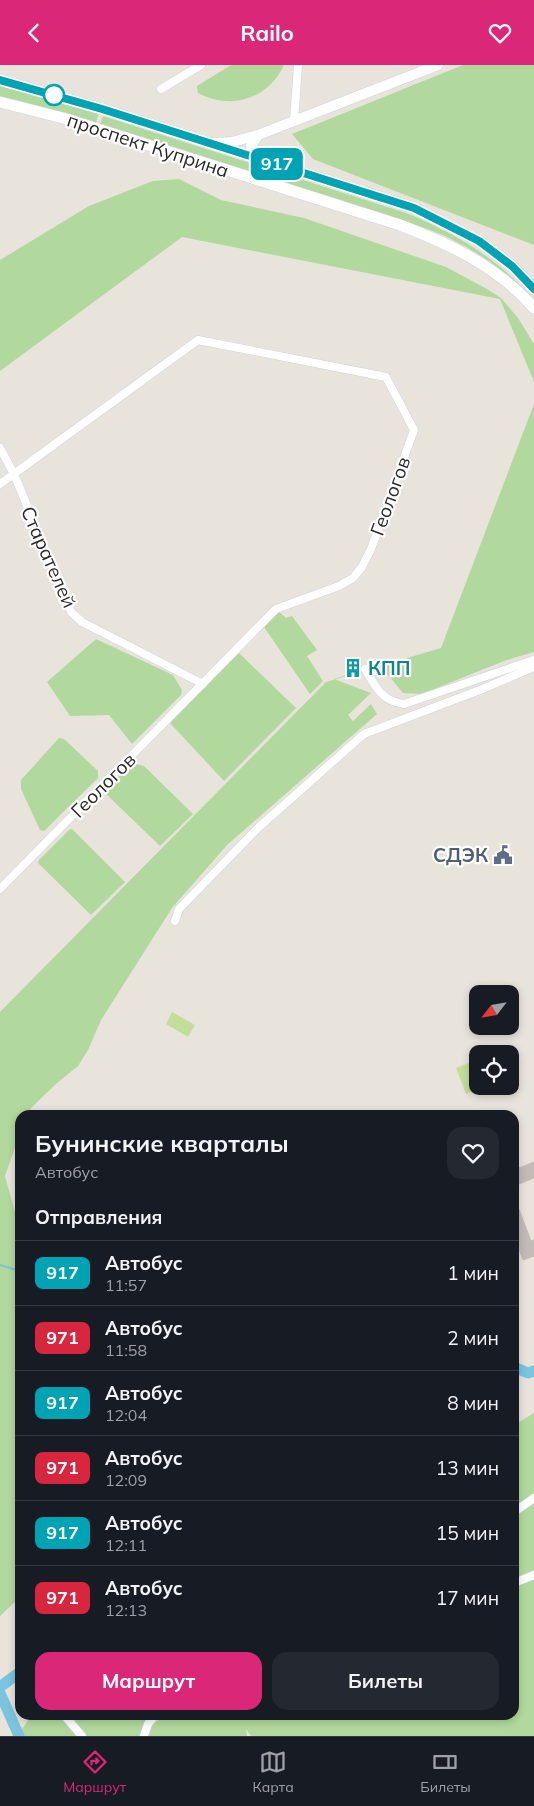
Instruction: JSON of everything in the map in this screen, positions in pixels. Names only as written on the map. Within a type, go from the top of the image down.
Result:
[{"type":"main road","name":"проспект Куприна","points":[[0,80],[68,99],[414,208],[450,225],[486,246],[512,266],[534,289]]},
{"type":"main road","name":"проспект Куприна","points":[[0,102],[63,118],[422,234],[468,254],[500,277],[534,308]]},
{"type":"street","points":[[161,89],[201,65]]},
{"type":"street","points":[[294,121],[298,65]]},
{"type":"street","points":[[203,142],[232,142],[258,135],[438,65]]},
{"type":"street","points":[[258,135],[251,146],[256,155],[262,159]]},
{"type":"street","name":"Геологов","points":[[0,484],[198,340],[386,377],[414,430],[371,549],[362,567],[353,578],[339,586],[276,609],[0,889]]},
{"type":"street","name":"Старателей","points":[[0,448],[14,474],[71,612],[82,622],[203,684]]},
{"type":"street","points":[[365,669],[384,698],[392,703],[404,704],[534,660]]},
{"type":"street","points":[[175,921],[179,909],[260,827],[364,734],[480,690],[534,667]]},
{"type":"street","points":[[519,1508],[534,1498]]},
{"type":"street","points":[[519,1581],[534,1575]]},
{"type":"street","points":[[68,1720],[82,1736]]},
{"type":"street","points":[[144,1736],[151,1720]]},
{"type":"green space","points":[[231,65],[284,65],[269,86],[248,98],[224,101],[198,93],[197,86]]},
{"type":"green space","points":[[463,65],[534,65],[534,245],[313,159],[292,134]]},
{"type":"green space","points":[[0,84],[99,112],[96,123],[0,98]]},
{"type":"green space","points":[[103,116],[409,214],[444,230],[474,248],[502,269],[530,295],[489,261],[443,235],[405,221],[100,124]]},
{"type":"green space","points":[[179,179],[221,200],[304,218],[446,267],[487,289],[501,298],[518,318],[534,344],[534,382],[500,299],[182,237],[0,371],[0,260],[89,206],[153,181]]},
{"type":"green space","points":[[534,404],[534,652],[504,661],[422,694],[403,693],[389,676],[377,667],[441,648]]},
{"type":"green space","points":[[279,612],[286,618],[292,616],[317,650],[307,656],[323,681],[310,694],[264,627]]},
{"type":"green space","points":[[96,639],[173,675],[182,690],[181,695],[132,744],[109,715],[70,716],[47,682]]},
{"type":"green space","points":[[239,653],[296,708],[224,781],[170,723]]},
{"type":"green space","points":[[376,666],[377,667],[335,679]]},
{"type":"green space","points":[[335,679],[371,693],[348,715],[353,721],[371,704],[377,714],[227,845],[172,908],[101,1020],[88,1050],[78,1066],[57,1083],[30,1110],[15,1110],[15,1147],[5,1176],[15,1212],[15,1602],[0,1616],[0,1012],[326,682]]},
{"type":"green space","points":[[59,738],[64,739],[98,771],[98,778],[44,831],[40,830],[21,789],[21,780]]},
{"type":"green space","points":[[132,763],[144,766],[193,814],[160,846],[104,792]]},
{"type":"green space","points":[[72,829],[125,882],[91,915],[38,863]]},
{"type":"green space","points":[[172,1012],[195,1025],[188,1037],[166,1024]]},
{"type":"green space","points":[[469,1063],[469,1093],[466,1094],[456,1068]]},
{"type":"green space","points":[[534,1413],[534,1736],[251,1736],[246,1729],[247,1736],[146,1736],[145,1730],[159,1720],[519,1720],[519,1422]]},
{"type":"green space","points":[[28,1720],[148,1720],[142,1736],[17,1736]]},
{"type":"building","points":[[534,1162],[534,1178],[519,1184],[519,1168]]},
{"type":"building","points":[[519,1209],[531,1241],[534,1240],[534,1256],[523,1260],[519,1249]]},
{"type":"waterway","points":[[0,1265],[15,1270]]},
{"type":"waterway","points":[[519,1369],[528,1373],[534,1371]]},
{"type":"waterway","points":[[0,1687],[15,1676]]},
{"type":"waterway","points":[[0,1693],[19,1736]]},
{"type":"bus line","name":"917","points":[[0,80],[102,109],[414,208],[479,241],[512,266],[534,289]]},
{"type":"place","name":"КПП","points":[[353,668]]},
{"type":"place","name":"СДЭК","points":[[503,855]]}]
